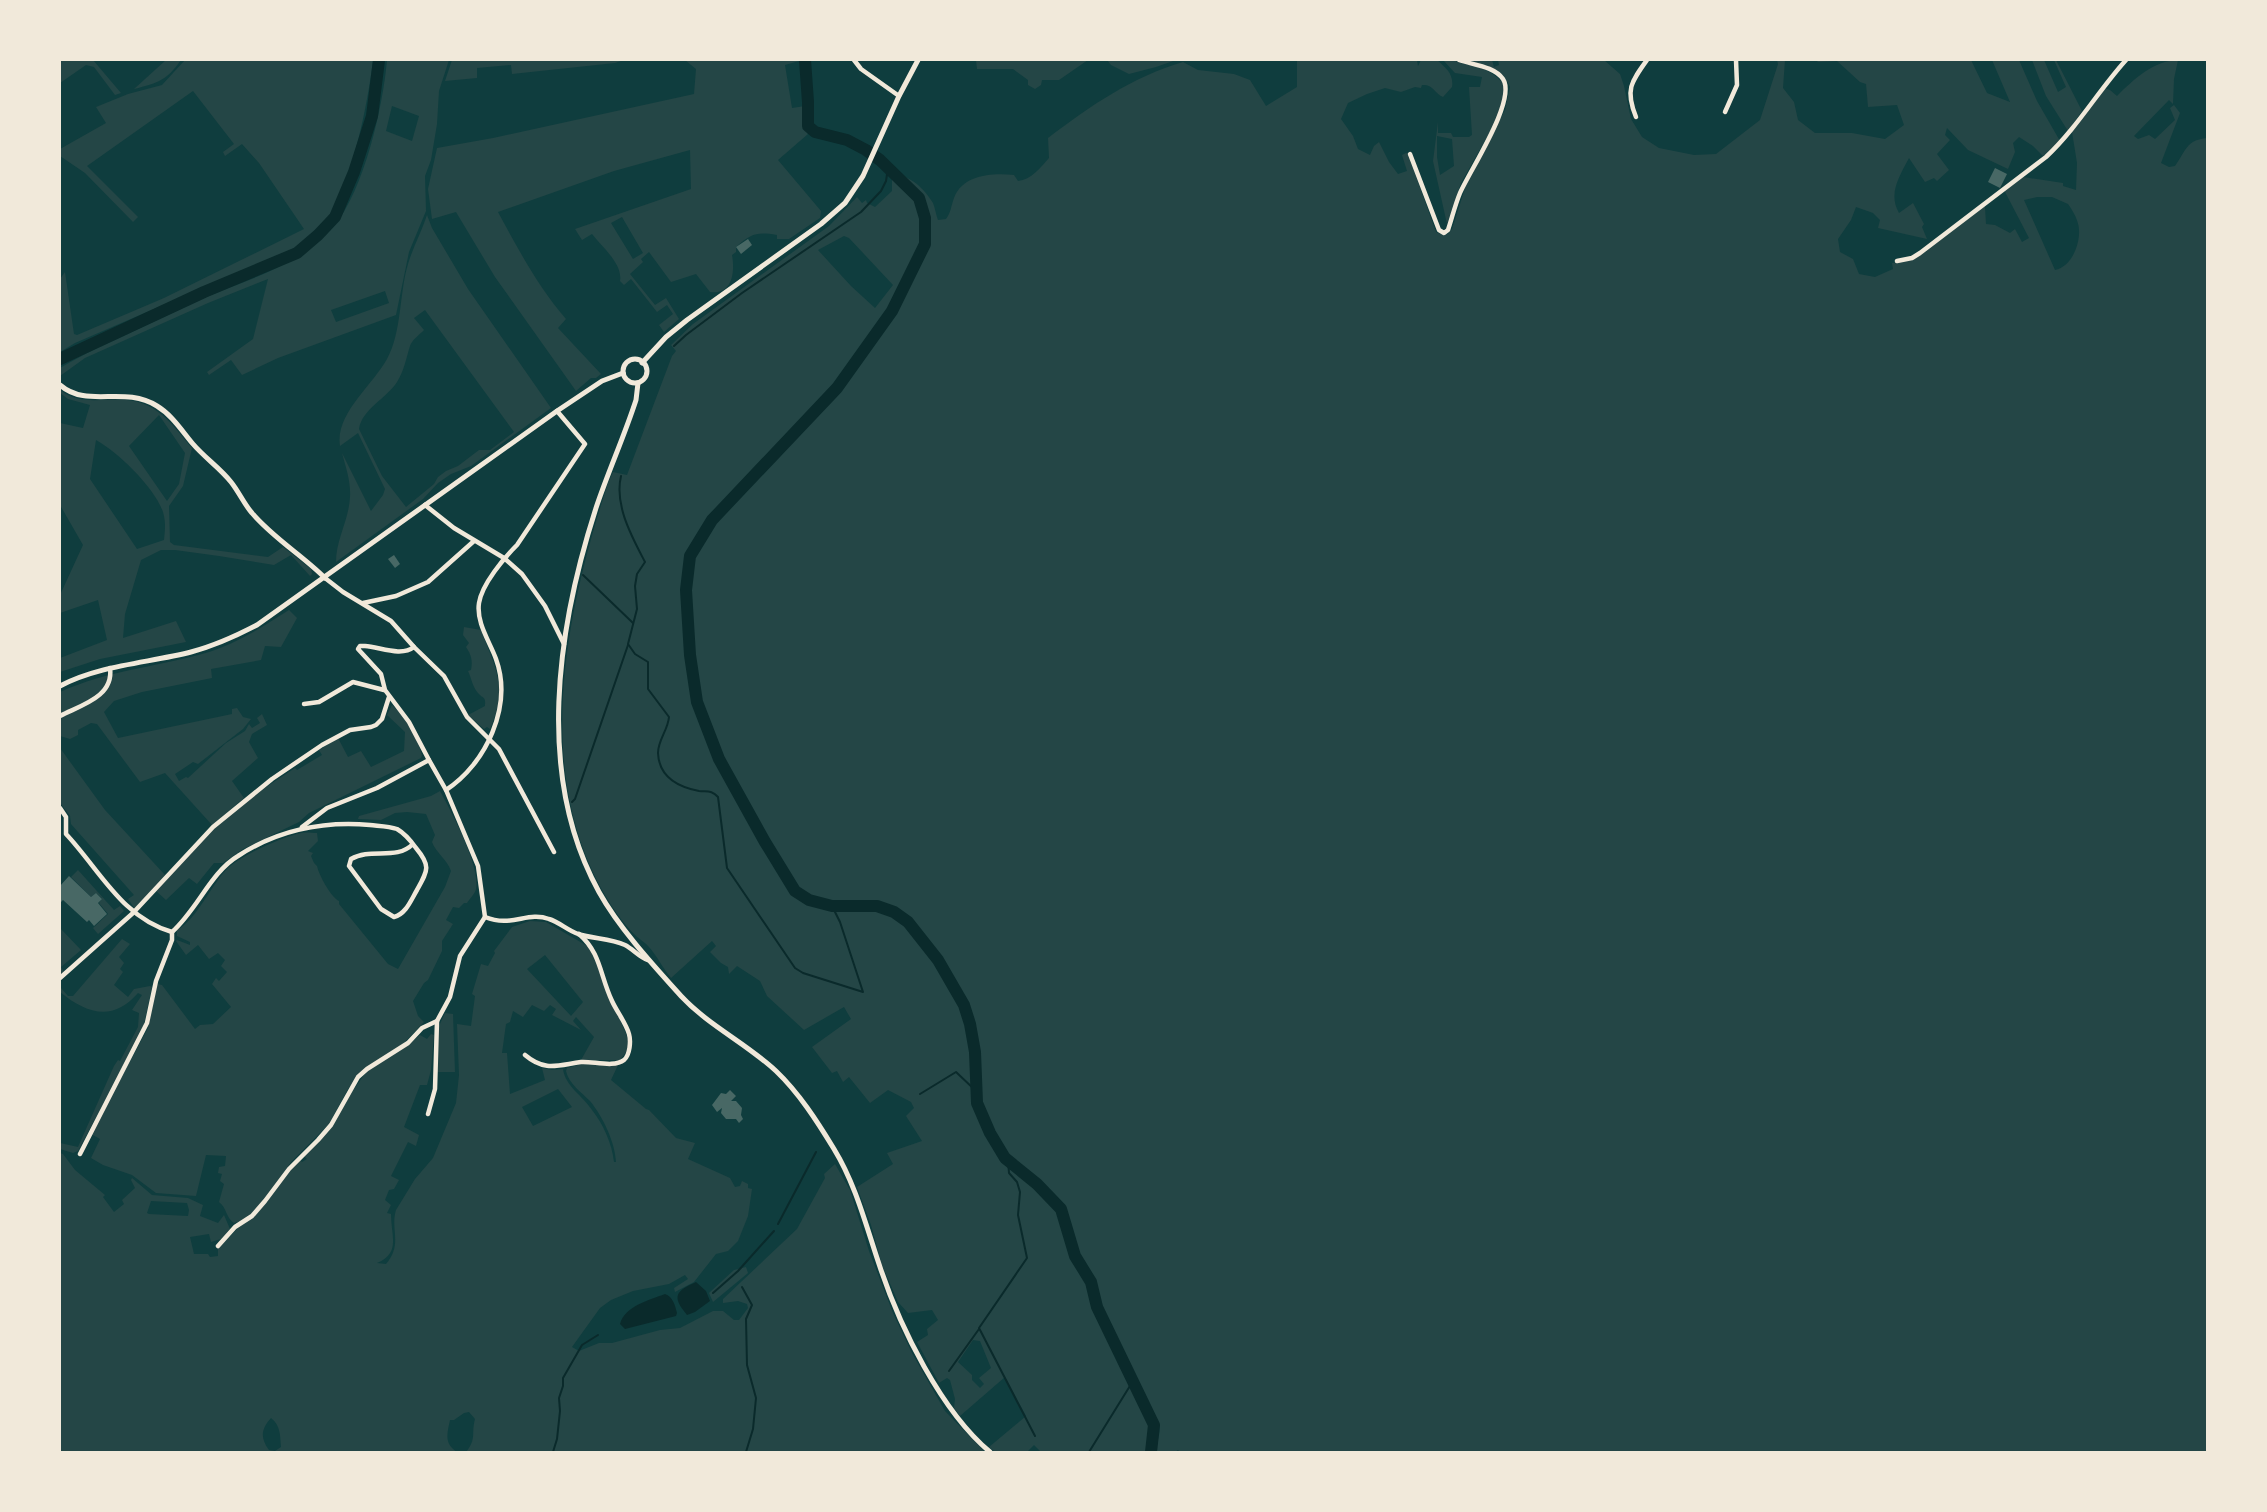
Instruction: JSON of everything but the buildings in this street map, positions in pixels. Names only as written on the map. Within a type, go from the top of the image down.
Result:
[{"type":"street","points":[[854,60],[861,69],[899,96]]},
{"type":"street","points":[[642,363],[666,337],[687,320],[832,216],[856,188],[918,60]]},
{"type":"street","points":[[1410,154],[1438,230],[1444,233],[1448,230],[1460,194],[1504,108],[1507,87],[1495,71],[1459,60]]},
{"type":"street","points":[[1636,117],[1630,102],[1632,80],[1647,60]]},
{"type":"street","points":[[1725,112],[1737,85],[1736,60]]},
{"type":"street","points":[[1897,261],[1920,253],[2046,157],[2061,143],[2126,60]]},
{"type":"street","points":[[638,383],[626,380],[623,373],[625,365],[631,360],[642,363]]},
{"type":"street","points":[[642,363],[646,374],[638,383],[636,400],[596,507],[564,643],[560,738],[568,811],[598,890],[621,925],[683,998],[775,1070],[806,1106],[834,1150],[849,1180],[866,1221],[881,1270],[915,1346],[956,1418],[990,1452]]},
{"type":"street","points":[[60,686],[110,668],[193,651],[240,634],[275,614],[557,411],[602,381],[623,373]]},
{"type":"street","points":[[60,385],[74,394],[92,398],[128,395],[146,400],[167,413],[195,447],[231,482],[252,513],[274,535],[343,592],[391,621],[444,676],[467,717],[499,749],[554,852]]},
{"type":"street","points":[[446,790],[458,783],[490,739],[499,709],[501,675],[482,628],[479,602],[504,558],[517,545],[585,444],[557,411]]},
{"type":"street","points":[[425,505],[474,541],[504,558],[531,586],[558,628],[564,643]]},
{"type":"street","points":[[363,603],[396,596],[428,582],[474,541]]},
{"type":"street","points":[[414,647],[401,652],[360,646],[358,649],[381,674],[384,690],[409,722],[446,790],[478,866],[485,917],[460,956],[450,997],[437,1021],[435,1089],[428,1114]]},
{"type":"street","points":[[60,716],[104,692],[110,682],[110,668]]},
{"type":"street","points":[[304,704],[319,702],[354,682],[384,690]]},
{"type":"street","points":[[60,978],[133,913],[223,818],[272,779],[329,741],[350,730],[372,727],[382,719],[389,697]]},
{"type":"street","points":[[80,1154],[147,1023],[156,981],[172,940],[172,932],[190,915],[220,871],[234,858],[302,828],[327,808],[377,788],[429,760]]},
{"type":"street","points":[[60,808],[66,817],[66,834],[133,913],[160,929],[172,932]]},
{"type":"street","points":[[302,828],[346,823],[385,826],[396,829],[413,844],[427,863],[427,869],[405,910],[394,917],[381,909],[349,866],[351,859],[359,854],[400,853],[413,844]]},
{"type":"street","points":[[485,917],[505,922],[527,917],[548,918],[578,934],[618,942],[643,959],[652,961]]},
{"type":"street","points":[[525,1055],[541,1065],[555,1067],[580,1062],[617,1063],[627,1055],[631,1036],[604,982],[593,949],[578,934]]},
{"type":"street","points":[[218,1246],[235,1227],[252,1216],[289,1169],[331,1125],[358,1077],[373,1064],[408,1043],[422,1028],[437,1021]]},
{"type":"shaded area","points":[[60,60],[93,60],[121,93],[115,95],[94,67],[86,65],[60,83]]},
{"type":"shaded area","points":[[166,60],[181,60],[161,80],[134,89]]},
{"type":"shaded area","points":[[185,60],[373,60],[363,120],[344,187],[326,221],[293,249],[75,343],[60,352],[60,279],[65,272],[74,334],[77,335],[164,298],[304,229],[259,163],[242,144],[225,156],[223,152],[234,144],[193,91],[87,166],[138,217],[133,222],[85,173],[60,156],[60,149],[106,123],[96,107],[128,94],[162,85]]},
{"type":"shaded area","points":[[387,60],[449,60],[439,91],[437,124],[431,160],[425,176],[426,211],[409,252],[396,315],[278,358],[242,375],[231,360],[209,375],[207,372],[253,339],[268,279],[85,358],[60,376],[60,368],[77,358],[204,298],[274,270],[321,240],[345,210],[363,170]],"holes":[[[392,106],[419,116],[412,141],[386,131]],[[385,291],[389,303],[336,322],[331,310]]]},
{"type":"shaded area","points":[[452,60],[624,60],[512,74],[511,65],[477,68],[477,78],[445,81]]},
{"type":"shaded area","points":[[685,60],[799,61],[785,65],[792,108],[805,106],[803,127],[808,134],[778,160],[821,211],[820,218],[789,239],[777,239],[777,235],[764,234],[746,239],[736,247],[736,252],[732,255],[731,281],[724,290],[718,292],[710,292],[696,274],[671,282],[649,252],[630,274],[655,305],[666,298],[679,319],[664,332],[659,325],[673,314],[667,305],[657,312],[631,279],[624,285],[620,281],[615,262],[592,234],[582,240],[575,229],[691,189],[690,150],[614,171],[498,212],[538,281],[566,319],[558,328],[601,374],[591,378],[576,391],[495,277],[456,212],[432,219],[428,189],[437,148],[694,94],[696,69]],"holes":[[[622,217],[643,253],[633,259],[611,223]]]},
{"type":"shaded area","points":[[976,60],[1088,60],[1059,80],[1042,80],[1041,85],[1035,89],[1013,69],[977,69]]},
{"type":"shaded area","points":[[1107,60],[1176,60],[1129,74]]},
{"type":"shaded area","points":[[1297,60],[1417,60],[1418,66],[1421,60],[1437,60],[1443,66],[1451,75],[1452,87],[1443,97],[1426,85],[1401,92],[1385,88],[1348,103],[1341,119],[1358,149],[1370,155],[1379,142],[1398,174],[1407,171],[1402,155],[1408,154],[1436,232],[1443,235],[1452,229],[1467,182],[1505,110],[1510,87],[1498,71],[1466,60],[1492,60],[1494,67],[1499,65],[1498,60],[1604,60],[1620,74],[1631,119],[1642,137],[1659,148],[1694,155],[1716,154],[1760,120],[1777,60],[1785,60],[1783,88],[1794,102],[1798,120],[1815,133],[1852,133],[1885,139],[1904,125],[1897,105],[1868,107],[1866,84],[1860,82],[1837,61],[1816,60],[1971,60],[1987,93],[2010,102],[1992,60],[2019,60],[2037,101],[2060,141],[2043,156],[2019,137],[2013,143],[2015,152],[2008,169],[1968,150],[1947,128],[1945,135],[1950,140],[1937,154],[1949,170],[1937,181],[1934,178],[1925,182],[1909,158],[1895,192],[1899,213],[1913,203],[1924,224],[1922,227],[1927,239],[1878,228],[1880,220],[1873,213],[1856,207],[1838,239],[1840,252],[1853,259],[1859,274],[1875,277],[1893,269],[1892,263],[1912,260],[1983,207],[1986,224],[1995,225],[2010,233],[2015,229],[2022,242],[2029,238],[2004,190],[2023,177],[2063,183],[2063,186],[2076,190],[2077,163],[2072,132],[2104,88],[2117,96],[2152,67],[2178,60],[2173,104],[2169,100],[2134,136],[2138,139],[2149,135],[2155,139],[2175,120],[2170,108],[2174,105],[2180,113],[2161,163],[2169,167],[2175,166],[2191,144],[2207,138],[2207,1452],[1155,1452],[1160,1428],[1156,1419],[1146,1411],[1152,1430],[1149,1452],[1041,1452],[1034,1445],[1027,1452],[995,1452],[989,1447],[1026,1416],[1005,1377],[960,1416],[954,1408],[955,1399],[950,1380],[947,1378],[939,1383],[917,1342],[928,1335],[927,1329],[938,1320],[932,1310],[908,1313],[898,1302],[882,1265],[857,1187],[893,1164],[887,1153],[922,1141],[906,1116],[914,1108],[911,1102],[888,1090],[870,1103],[849,1077],[843,1082],[837,1071],[832,1073],[812,1047],[851,1019],[844,1007],[804,1030],[767,996],[760,981],[737,966],[729,974],[728,967],[710,952],[716,946],[712,941],[671,978],[651,949],[630,930],[611,905],[582,847],[569,796],[563,744],[563,690],[569,637],[580,584],[608,483],[613,472],[627,475],[676,351],[671,345],[693,324],[829,226],[857,197],[862,203],[866,200],[875,207],[892,191],[892,178],[904,177],[916,183],[933,203],[938,220],[946,219],[958,190],[964,184],[979,177],[997,174],[1014,175],[1018,181],[1027,178],[1049,158],[1048,138],[1112,94],[1164,68],[1183,62],[1198,70],[1234,74],[1250,80],[1266,106],[1297,87]],"holes":[[[2052,197],[2068,204],[2078,223],[2079,236],[2073,255],[2066,265],[2055,270],[2024,200]],[[844,236],[849,238],[893,285],[875,308],[818,250]],[[973,1340],[980,1341],[991,1368],[979,1378],[984,1384],[980,1388],[972,1380],[972,1375],[958,1362]]]},
{"type":"shaded area","points":[[1443,60],[1460,62],[1487,71],[1506,88],[1496,121],[1461,183],[1447,224],[1433,161],[1438,122],[1438,133],[1451,133],[1453,137],[1472,135],[1469,87],[1480,87],[1482,77],[1455,73]],"holes":[[[1437,136],[1452,139],[1454,166],[1440,175]]]},
{"type":"shaded area","points":[[2032,60],[2044,60],[2058,92],[2066,87],[2056,60],[2082,111],[2068,131],[2046,96]]},
{"type":"shaded area","points":[[427,215],[468,289],[551,408],[471,466],[438,483],[423,499],[336,562],[350,497],[342,453],[371,511],[385,489],[358,433],[340,446],[340,434],[349,412],[392,348],[408,264]],"holes":[[[425,310],[514,432],[490,450],[479,450],[458,466],[446,471],[406,507],[382,476],[359,429],[365,415],[393,388],[399,378],[411,344],[424,330],[414,318]]]},
{"type":"shaded area","points":[[60,390],[80,399],[123,400],[144,404],[165,417],[192,448],[183,486],[169,506],[170,542],[174,545],[268,557],[283,547],[311,569],[312,574],[310,576],[291,555],[274,565],[161,550],[141,560],[125,614],[123,638],[176,621],[186,642],[100,659],[60,672],[60,658],[107,640],[98,600],[60,613],[60,595],[83,545],[60,505],[60,423],[83,428],[90,405],[68,399]],"holes":[[[159,415],[185,453],[179,484],[167,501],[129,446]],[[96,440],[125,462],[152,492],[164,516],[164,540],[137,549],[90,479]]]},
{"type":"shaded area","points":[[289,610],[297,618],[281,647],[265,646],[261,660],[211,669],[212,678],[142,692],[114,701],[104,712],[118,738],[232,714],[232,709],[237,708],[243,717],[251,719],[243,729],[198,764],[193,762],[175,774],[179,781],[188,778],[226,743],[245,731],[249,724],[252,728],[260,723],[257,718],[262,714],[267,725],[252,734],[249,742],[258,758],[232,781],[244,798],[212,825],[165,773],[140,782],[97,724],[91,723],[78,730],[78,735],[70,739],[60,736],[60,692],[113,674],[214,650],[247,635]]},
{"type":"shaded area","points":[[464,627],[481,630],[498,678],[499,701],[490,729],[484,729],[468,715],[485,706],[485,699],[478,693],[468,671],[471,670],[472,661],[466,647],[469,643],[463,635]]},
{"type":"shaded area","points":[[392,705],[410,728],[420,748],[421,758],[309,813],[299,822],[243,849],[223,863],[214,863],[197,884],[189,878],[166,900],[156,891],[214,828],[254,795],[295,768],[297,770],[322,755],[319,750],[338,738],[348,757],[361,751],[371,767],[404,751],[405,732],[387,715]]},
{"type":"shaded area","points":[[60,748],[105,810],[165,875],[135,909],[128,899],[134,895],[71,824],[70,816],[60,803]]},
{"type":"shaded area","points":[[440,791],[470,854],[476,889],[467,903],[459,908],[453,907],[446,920],[453,924],[442,941],[442,951],[428,980],[413,1001],[418,1016],[424,1022],[403,1044],[364,1069],[348,1089],[329,1124],[291,1162],[252,1213],[242,1221],[234,1223],[219,1202],[224,1184],[220,1181],[222,1174],[218,1173],[219,1167],[225,1166],[226,1156],[206,1155],[196,1196],[156,1193],[132,1175],[91,1158],[100,1139],[91,1134],[148,1028],[157,984],[162,985],[195,1029],[200,1025],[213,1024],[231,1007],[212,984],[216,978],[219,981],[227,972],[221,966],[225,960],[218,953],[209,959],[198,945],[186,955],[176,941],[190,945],[190,942],[177,936],[177,930],[197,911],[226,870],[250,853],[272,843],[301,833],[317,833],[318,841],[308,851],[313,853],[311,856],[325,885],[388,964],[398,969],[445,887],[451,871],[432,842],[435,835],[426,814],[407,812],[395,813],[381,820],[358,819],[359,816],[431,796]]},
{"type":"shaded area","points":[[78,870],[114,910],[120,906],[124,911],[98,934],[93,928],[108,914],[99,903],[102,898],[96,893],[91,897],[71,877]]},
{"type":"shaded area","points":[[530,921],[546,922],[589,947],[629,1041],[627,1051],[620,1060],[581,1060],[594,1037],[576,1017],[573,1021],[581,1030],[552,1015],[556,1009],[550,1005],[544,1011],[532,1005],[523,1017],[513,1011],[510,1022],[506,1024],[502,1053],[507,1053],[510,1094],[545,1080],[542,1068],[563,1069],[571,1086],[600,1121],[616,1162],[611,1138],[604,1122],[590,1101],[573,1084],[566,1071],[567,1068],[582,1064],[618,1065],[611,1080],[649,1110],[676,1138],[695,1143],[688,1159],[730,1178],[735,1187],[740,1186],[742,1181],[752,1189],[748,1216],[738,1241],[728,1251],[716,1254],[694,1282],[675,1292],[674,1288],[688,1279],[685,1275],[669,1284],[633,1291],[611,1300],[600,1308],[572,1347],[579,1351],[599,1343],[612,1343],[660,1330],[680,1328],[713,1311],[723,1311],[734,1320],[739,1320],[748,1308],[747,1304],[738,1301],[723,1303],[723,1299],[797,1229],[825,1178],[824,1174],[835,1164],[850,1190],[869,1251],[912,1353],[945,1411],[985,1452],[466,1452],[473,1440],[475,1419],[469,1412],[450,1420],[448,1442],[457,1452],[60,1452],[60,1153],[75,1170],[105,1195],[103,1197],[114,1212],[124,1204],[122,1200],[135,1188],[132,1178],[152,1195],[188,1198],[203,1205],[200,1216],[218,1223],[224,1215],[230,1229],[221,1239],[211,1242],[209,1234],[190,1237],[194,1254],[218,1256],[218,1249],[259,1211],[299,1159],[302,1162],[307,1159],[303,1155],[312,1148],[370,1068],[420,1035],[427,1039],[431,1034],[434,1035],[427,1085],[420,1085],[404,1127],[419,1135],[416,1146],[408,1142],[391,1176],[399,1180],[394,1189],[389,1190],[385,1200],[391,1205],[387,1213],[391,1214],[393,1243],[389,1254],[377,1263],[386,1264],[394,1250],[396,1210],[415,1179],[433,1158],[456,1103],[459,1075],[457,1024],[471,1026],[475,996],[472,994],[481,964],[488,966],[494,951],[512,927]],"holes":[[[545,955],[583,1002],[571,1016],[527,969]],[[558,1089],[572,1107],[533,1126],[522,1107]],[[151,1201],[187,1203],[189,1210],[188,1216],[147,1213]],[[271,1418],[279,1431],[281,1447],[275,1451],[269,1450],[263,1438]]]},
{"type":"shaded area","points":[[60,928],[81,950],[61,967],[64,972],[60,976]]},
{"type":"shaded area","points":[[122,939],[130,944],[119,957],[124,963],[120,969],[123,972],[114,985],[128,997],[134,989],[152,987],[143,1029],[78,1151],[73,1153],[60,1149],[60,1143],[78,1147],[114,1066],[120,1061],[138,1027],[139,1013],[132,1010],[142,995],[138,993],[119,1008],[100,1012],[70,1000],[60,992],[60,982],[61,988],[68,996],[73,996]]},
{"type":"shaded area","points":[[445,1013],[453,1014],[455,1072],[437,1072],[439,1026]]},
{"type":"shaded area","points":[[746,1267],[748,1273],[713,1302],[709,1293],[734,1270]]},
{"type":"shaded area","points":[[696,1282],[706,1291],[710,1301],[687,1315],[679,1303],[678,1295],[684,1288]]},
{"type":"shaded area","points":[[665,1294],[673,1302],[676,1316],[625,1329],[620,1324],[632,1308]]},
{"type":"waterway","points":[[60,359],[204,292],[297,253],[318,235],[335,217],[354,172],[372,116],[379,60]]},
{"type":"waterway","points":[[805,60],[808,126],[815,132],[847,140],[866,150],[919,198],[925,218],[925,244],[892,311],[837,388],[712,520],[690,556],[686,590],[690,655],[697,702],[719,759],[795,891],[809,900],[832,906],[877,906],[894,912],[908,922],[938,960],[964,1005],[970,1024],[975,1052],[977,1103],[1005,1158],[1037,1184],[1061,1209],[1075,1256],[1091,1282],[1097,1307],[1154,1425],[1151,1452]]},
{"type":"waterway","points":[[674,346],[742,293],[861,212],[881,191],[888,168]]},
{"type":"waterway","points":[[621,476],[619,487],[622,509],[645,562],[637,574],[637,609],[628,644],[635,654],[648,662],[648,689],[669,717],[658,748],[662,768],[677,784],[711,792],[718,797],[727,868],[795,968],[863,992],[840,922],[832,906]]},
{"type":"waterway","points":[[583,575],[633,623]]},
{"type":"waterway","points":[[572,802],[628,645]]},
{"type":"waterway","points":[[920,1094],[956,1072],[975,1090]]},
{"type":"waterway","points":[[778,1224],[816,1152]]},
{"type":"waterway","points":[[1008,1160],[1009,1173],[1017,1182],[1020,1192],[1018,1215],[1027,1258],[979,1328],[1035,1436]]},
{"type":"waterway","points":[[713,1293],[738,1271],[774,1231]]},
{"type":"waterway","points":[[742,1287],[752,1305],[746,1319],[747,1365],[756,1398],[753,1429],[746,1452]]},
{"type":"waterway","points":[[949,1371],[979,1329]]},
{"type":"waterway","points":[[553,1452],[557,1439],[563,1378],[582,1345],[598,1335]]},
{"type":"waterway","points":[[1089,1452],[1133,1381]]}]
